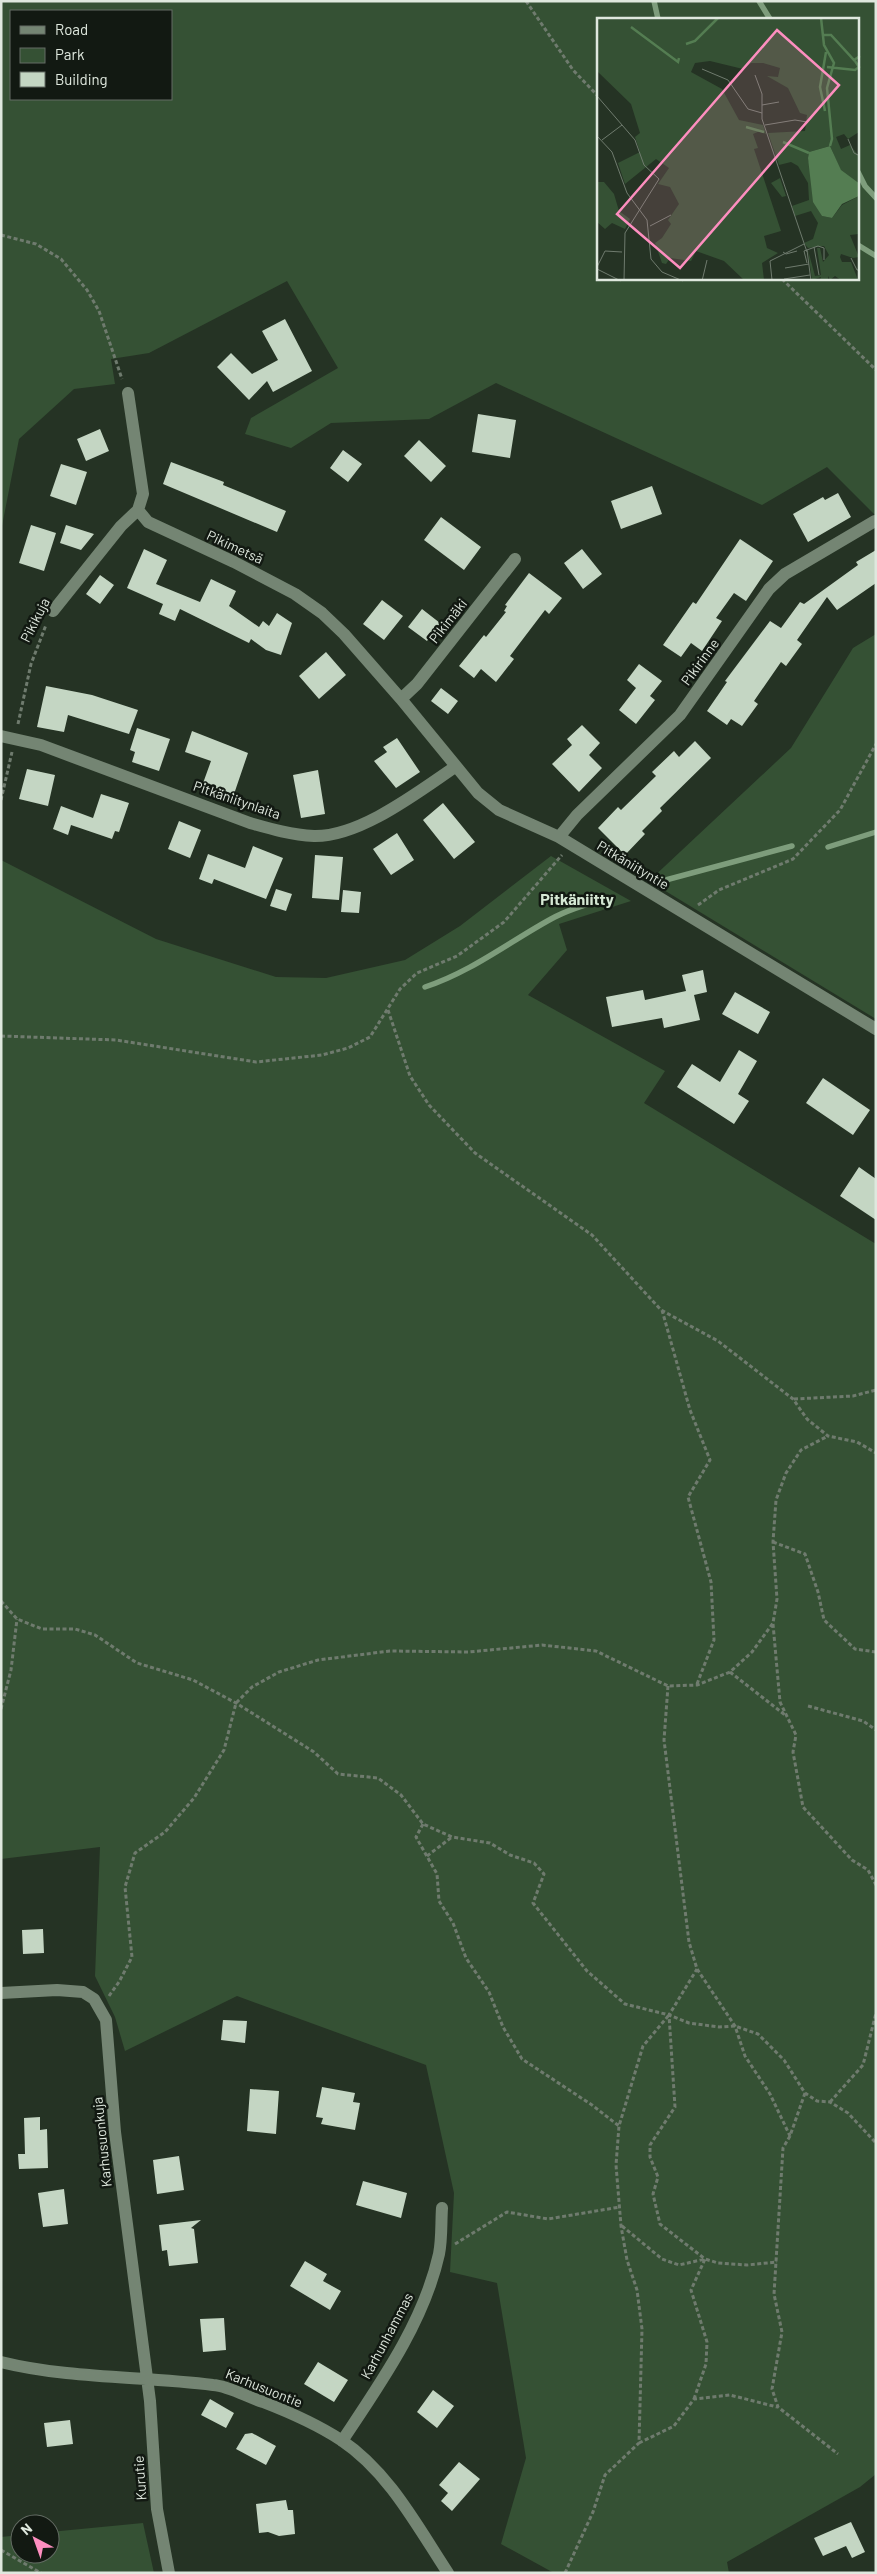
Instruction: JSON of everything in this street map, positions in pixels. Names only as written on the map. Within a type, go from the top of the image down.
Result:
[{"type":"street","points":[[128,393],[143,494],[138,510]]},
{"type":"street","name":"Pikikuja","points":[[53,610],[121,526],[138,510]]},
{"type":"street","name":"Pikimetsä","points":[[138,510],[148,522],[234,562],[295,594],[322,613],[344,634],[401,699]]},
{"type":"street","name":"Pikirinne","points":[[560,837],[577,815],[680,715],[769,589],[785,574],[875,521]]},
{"type":"street","name":"Pikimäki","points":[[401,699],[417,684],[515,559]]},
{"type":"street","name":"Pitkäniityntie","points":[[401,699],[454,767],[478,793],[499,810],[560,837],[876,1029]]},
{"type":"street","name":"Pitkäniitynlaita","points":[[1,736],[50,748],[250,823],[284,832],[316,836],[350,829],[388,811],[454,767]]},
{"type":"street","points":[[1,1993],[57,1990],[82,1992],[94,1999],[100,2008]]},
{"type":"street","name":"Karhusuonkuja","points":[[100,2008],[106,2020],[115,2132],[147,2380]]},
{"type":"street","name":"Karhunhammas","points":[[342,2441],[398,2354],[426,2293],[439,2254],[442,2208]]},
{"type":"street","name":"Karhusuontie","points":[[1,2362],[51,2370],[216,2385],[280,2409],[342,2441],[381,2476],[402,2503],[448,2573]]},
{"type":"street","name":"Kurutie","points":[[147,2380],[157,2509],[169,2573]]},
{"type":"path","points":[[526,1],[573,70],[597,95]]},
{"type":"path","points":[[1,235],[36,244],[61,259],[87,290],[99,311],[128,393]]},
{"type":"path","points":[[783,280],[876,370]]},
{"type":"path","name":"Pikikuja","points":[[1,800],[36,648],[53,610]]},
{"type":"path","points":[[690,916],[699,905],[719,890],[793,859],[840,810],[876,744]]},
{"type":"path","points":[[1,1036],[116,1040],[256,1062],[322,1055],[348,1048],[370,1036],[400,989],[417,973],[457,956],[504,922],[563,855],[555,851]]},
{"type":"path","points":[[388,1010],[410,1076],[429,1105],[475,1153],[592,1234],[662,1310],[718,1341],[793,1399],[807,1419],[828,1436],[857,1442],[876,1453]]},
{"type":"path","points":[[662,1310],[690,1410],[710,1460],[688,1497],[711,1582],[714,1640],[697,1685]]},
{"type":"path","points":[[793,1399],[853,1396],[876,1390]]},
{"type":"path","points":[[828,1436],[801,1450],[786,1473],[776,1500],[773,1542],[777,1599],[773,1623],[780,1702],[796,1735],[793,1752],[803,1807],[852,1860],[868,1870],[875,1879],[876,1885]]},
{"type":"path","points":[[773,1542],[805,1554],[818,1592],[824,1620],[855,1649],[876,1652]]},
{"type":"path","points":[[1,1600],[17,1619],[42,1629],[75,1629],[96,1636],[137,1663],[192,1680],[236,1703],[314,1752],[338,1774],[378,1778],[401,1795],[423,1824],[452,1837],[490,1843],[510,1855],[534,1863],[544,1874],[533,1902],[587,1971],[625,2004],[669,2015],[689,2023],[719,2027],[734,2026],[758,2034],[784,2060],[805,2094],[817,2101],[830,2102],[848,2113],[876,2144]]},
{"type":"path","points":[[1,1709],[11,1670],[17,1619]]},
{"type":"path","points":[[100,2008],[119,1982],[132,1957],[125,1887],[135,1853],[165,1832],[194,1798],[224,1750],[236,1703],[252,1687],[279,1672],[318,1660],[390,1651],[469,1652],[542,1645],[596,1651],[668,1686],[697,1685],[730,1672],[752,1652],[773,1623]]},
{"type":"path","points":[[730,1672],[786,1716]]},
{"type":"path","points":[[668,1686],[664,1740],[688,1942],[697,1969],[734,2026],[745,2056],[770,2094],[790,2136]]},
{"type":"path","points":[[808,1706],[863,1721],[876,1730]]},
{"type":"path","points":[[423,1824],[416,1837],[437,1874],[439,1902],[453,1922],[466,1958],[489,1992],[503,2028],[522,2059],[592,2105],[619,2126]]},
{"type":"path","points":[[427,1856],[452,1837]]},
{"type":"path","points":[[639,2443],[642,2329],[637,2290],[627,2260],[621,2226],[616,2164],[619,2126],[633,2085],[643,2046],[669,2015],[697,1969]]},
{"type":"path","points":[[830,2102],[863,2064],[876,2013]]},
{"type":"path","points":[[669,2015],[675,2107],[650,2145],[650,2157],[658,2177],[653,2194],[660,2224],[704,2259]]},
{"type":"path","points":[[778,2407],[772,2388],[782,2332],[774,2294],[783,2148],[790,2136],[805,2094]]},
{"type":"path","points":[[439,2254],[507,2212],[548,2219],[620,2207]]},
{"type":"path","points":[[621,2226],[662,2259],[679,2265],[704,2259],[747,2265],[777,2262]]},
{"type":"path","points":[[565,2573],[593,2512],[605,2475],[639,2443],[674,2426],[694,2399],[706,2364],[707,2342],[691,2290],[704,2259]]},
{"type":"path","points":[[694,2399],[730,2395],[778,2407],[838,2454]]},
{"type":"path","points":[[1,2550],[41,2573]]},
{"type":"green space","points":[[1,1],[876,1],[876,516],[827,467],[762,505],[496,383],[429,419],[331,423],[291,448],[245,434],[251,418],[338,368],[287,281],[149,353],[111,359],[115,384],[74,389],[19,439],[1,531]]},
{"type":"green space","points":[[876,634],[876,1019],[649,881],[791,748],[853,648]]},
{"type":"green space","points":[[551,856],[631,901],[559,924],[567,950],[528,995],[665,1071],[644,1103],[876,1244],[876,2474],[860,2487],[727,2562],[729,2573],[554,2573],[501,2544],[526,2458],[497,2283],[450,2272],[454,2193],[426,2065],[237,1996],[125,2051],[115,2017],[95,1976],[100,1847],[1,1859],[1,860],[156,939],[276,977],[326,978],[405,960],[460,926]]},
{"type":"green space","points":[[143,2523],[154,2573],[1,2573],[1,2537],[10,2536],[10,2564],[60,2564],[60,2531]]},
{"type":"building","points":[[285,319],[312,371],[273,392],[267,381],[249,400],[217,367],[231,353],[252,374],[278,360],[262,331]]},
{"type":"building","points":[[478,414],[516,420],[510,458],[472,452]]},
{"type":"building","points":[[100,429],[109,451],[86,461],[77,439]]},
{"type":"building","points":[[419,440],[446,466],[431,482],[404,456]]},
{"type":"building","points":[[343,450],[362,464],[348,482],[330,468]]},
{"type":"building","points":[[171,462],[224,482],[223,485],[286,511],[277,532],[163,484]]},
{"type":"building","points":[[61,464],[87,472],[76,505],[50,496]]},
{"type":"building","points":[[652,486],[662,514],[621,529],[611,501]]},
{"type":"building","points":[[838,493],[851,517],[808,542],[793,514],[823,497],[825,500]]},
{"type":"building","points":[[441,517],[481,547],[464,570],[424,540]]},
{"type":"building","points":[[31,525],[56,533],[44,571],[19,563]]},
{"type":"building","points":[[66,525],[94,534],[81,550],[60,543]]},
{"type":"building","points":[[740,539],[773,561],[746,601],[734,593],[716,618],[722,621],[702,651],[691,643],[681,657],[663,645],[693,602],[696,604]]},
{"type":"building","points":[[144,549],[167,560],[156,584],[200,602],[211,579],[236,591],[229,606],[259,627],[263,621],[269,626],[277,613],[292,623],[281,655],[266,650],[251,639],[249,643],[180,609],[175,621],[159,614],[163,604],[127,588]]},
{"type":"building","points":[[582,549],[602,574],[583,589],[564,563]]},
{"type":"building","points":[[876,550],[876,583],[837,610],[827,597],[797,640],[802,644],[786,666],[781,662],[754,701],[758,704],[742,726],[731,719],[727,725],[707,711],[727,682],[725,681],[770,621],[781,628],[800,602],[804,604],[858,565],[856,562]]},
{"type":"building","points":[[529,573],[562,598],[549,614],[545,610],[510,656],[514,659],[496,682],[481,669],[474,678],[459,666],[506,612],[504,611],[507,606],[505,605]]},
{"type":"building","points":[[100,575],[114,585],[100,604],[86,594]]},
{"type":"building","points":[[382,600],[403,616],[384,640],[363,624]]},
{"type":"building","points":[[422,609],[440,623],[427,641],[408,627]]},
{"type":"building","points":[[326,652],[346,675],[319,699],[299,676]]},
{"type":"building","points":[[639,664],[662,681],[650,696],[655,700],[636,724],[619,710],[636,688],[627,680]]},
{"type":"building","points":[[46,686],[92,695],[138,710],[129,734],[68,715],[64,732],[37,727]]},
{"type":"building","points":[[441,688],[458,701],[448,714],[431,701]]},
{"type":"building","points":[[582,725],[600,743],[589,755],[602,768],[579,792],[552,764],[572,745],[567,739]]},
{"type":"building","points":[[137,728],[170,739],[159,771],[132,762],[135,752],[130,750]]},
{"type":"building","points":[[192,731],[248,753],[233,797],[202,786],[211,761],[185,752]]},
{"type":"building","points":[[397,738],[420,772],[396,788],[374,761],[387,752],[383,747]]},
{"type":"building","points":[[695,741],[711,758],[660,808],[662,811],[642,831],[645,834],[625,855],[598,828],[618,807],[621,810],[656,776],[652,772],[674,751],[679,757]]},
{"type":"building","points":[[27,769],[55,775],[48,806],[19,799]]},
{"type":"building","points":[[318,770],[325,814],[301,818],[293,775]]},
{"type":"building","points":[[101,794],[129,803],[119,832],[115,831],[112,839],[71,825],[68,835],[53,829],[61,806],[93,818]]},
{"type":"building","points":[[443,803],[475,842],[454,859],[423,820]]},
{"type":"building","points":[[179,821],[201,830],[190,858],[168,849]]},
{"type":"building","points":[[397,833],[414,860],[391,875],[373,849]]},
{"type":"building","points":[[253,846],[283,858],[266,899],[214,879],[212,884],[199,879],[208,854],[245,868]]},
{"type":"building","points":[[315,855],[343,857],[339,900],[312,898]]},
{"type":"building","points":[[276,889],[292,894],[286,911],[270,906]]},
{"type":"building","points":[[343,890],[361,892],[359,913],[341,912]]},
{"type":"building","points":[[703,970],[707,992],[694,995],[700,1020],[664,1028],[662,1018],[612,1027],[606,997],[643,990],[645,1000],[686,991],[682,975]]},
{"type":"building","points":[[735,992],[770,1012],[758,1034],[722,1014]]},
{"type":"building","points":[[739,1050],[757,1061],[738,1094],[749,1101],[734,1124],[677,1087],[692,1064],[720,1082]]},
{"type":"building","points":[[823,1078],[870,1110],[853,1135],[806,1103]]},
{"type":"building","points":[[859,1167],[876,1179],[876,1220],[840,1196]]},
{"type":"building","points":[[43,1929],[44,1953],[23,1954],[22,1930]]},
{"type":"building","points":[[223,2020],[247,2021],[245,2043],[221,2040]]},
{"type":"building","points":[[322,2087],[355,2093],[353,2102],[360,2103],[355,2130],[321,2124],[323,2118],[316,2117]]},
{"type":"building","points":[[250,2089],[279,2091],[276,2134],[247,2131]]},
{"type":"building","points":[[40,2117],[40,2130],[47,2129],[48,2168],[19,2169],[18,2154],[25,2154],[24,2118]]},
{"type":"building","points":[[179,2156],[184,2190],[157,2194],[153,2160]]},
{"type":"building","points":[[363,2181],[407,2193],[401,2218],[356,2205]]},
{"type":"building","points":[[64,2189],[68,2224],[43,2227],[38,2193]]},
{"type":"building","points":[[201,2220],[191,2228],[194,2229],[198,2263],[169,2266],[167,2250],[162,2251],[159,2225]]},
{"type":"building","points":[[305,2261],[327,2274],[323,2281],[341,2291],[330,2310],[290,2286]]},
{"type":"building","points":[[224,2318],[226,2350],[203,2352],[200,2319]]},
{"type":"building","points":[[318,2362],[348,2380],[334,2402],[304,2384]]},
{"type":"building","points":[[433,2390],[454,2406],[437,2428],[417,2412]]},
{"type":"building","points":[[210,2399],[234,2413],[226,2428],[201,2415]]},
{"type":"building","points":[[70,2420],[73,2444],[47,2447],[44,2423]]},
{"type":"building","points":[[252,2433],[276,2446],[266,2465],[236,2449],[245,2434]]},
{"type":"building","points":[[459,2462],[480,2479],[452,2511],[441,2501],[448,2493],[439,2485]]},
{"type":"building","points":[[286,2500],[288,2510],[293,2510],[295,2534],[279,2536],[268,2532],[259,2533],[256,2504]]},
{"type":"building","points":[[851,2522],[865,2552],[852,2558],[846,2546],[823,2556],[814,2538]]},
{"type":"waterway","points":[[654,1],[658,18]]},
{"type":"waterway","points":[[759,1],[769,18]]},
{"type":"waterway","points":[[860,176],[865,186],[876,198]]},
{"type":"waterway","points":[[860,246],[876,256]]},
{"type":"waterway","points":[[828,847],[876,832]]},
{"type":"waterway","points":[[662,881],[792,846]]},
{"type":"waterway","points":[[425,987],[474,965],[558,915],[609,898]]},
{"type":"district","name":"Pitkäniitty","points":[[577,899]]}]
